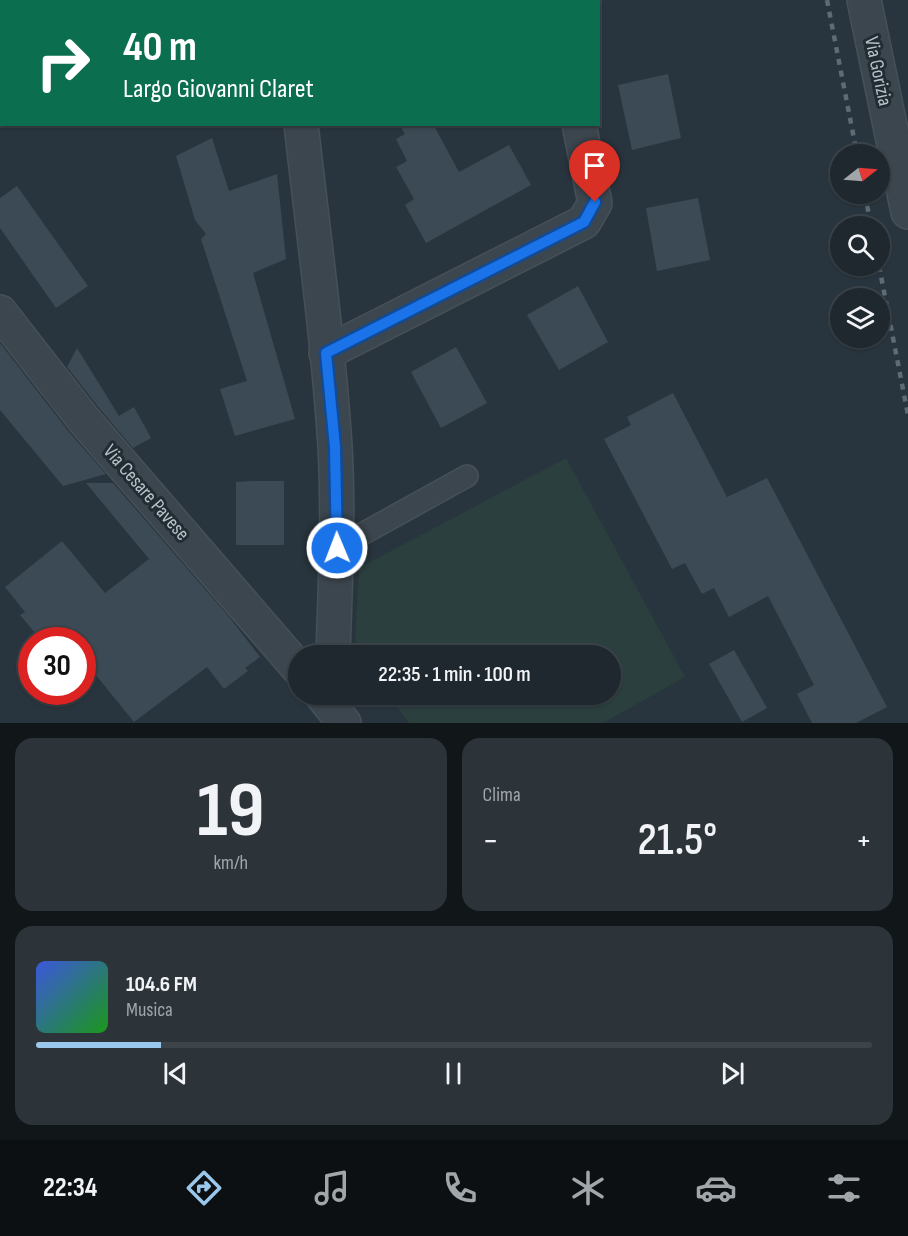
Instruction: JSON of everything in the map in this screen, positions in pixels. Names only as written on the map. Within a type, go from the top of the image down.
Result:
[{"type":"street","name":"Via Gorizia","points":[[864,0],[908,212]]},
{"type":"street","points":[[301,126],[335,447],[337,548],[333,645]]},
{"type":"street","points":[[326,353],[584,222],[595,202],[579,126]]},
{"type":"street","name":"Via Cesare Pavese","points":[[0,312],[84,420],[288,656]]},
{"type":"lane","points":[[337,548],[467,476]]},
{"type":"green space","points":[[566,458],[685,677],[603,723],[409,723],[396,705],[621,705],[621,645],[355,645],[359,568]]},
{"type":"building","points":[[668,74],[681,138],[632,150],[618,85]]},
{"type":"building","points":[[400,126],[434,126],[459,172],[509,145],[531,185],[426,243],[405,205],[414,199],[396,167],[407,161],[396,139],[405,134]]},
{"type":"building","points":[[212,138],[229,191],[277,174],[286,259],[253,273],[295,419],[235,436],[220,389],[247,381],[201,239],[206,234],[195,220],[176,156]]},
{"type":"building","points":[[17,186],[88,286],[56,308],[0,228],[0,198]]},
{"type":"building","points":[[698,198],[710,260],[657,271],[646,208]]},
{"type":"building","points":[[578,286],[608,342],[559,370],[527,315]]},
{"type":"building","points":[[0,343],[69,432],[106,474],[63,486],[0,410]]},
{"type":"building","points":[[456,347],[487,403],[441,428],[411,372]]},
{"type":"building","points":[[77,348],[119,416],[134,407],[151,438],[133,448],[99,408],[67,367]]},
{"type":"building","points":[[673,393],[727,497],[767,478],[887,707],[856,723],[812,723],[797,694],[814,685],[768,596],[729,617],[714,588],[702,594],[685,563],[672,569],[604,439],[631,425],[627,417]]},
{"type":"building","points":[[284,481],[284,545],[236,545],[236,482]]},
{"type":"building","points":[[86,483],[113,483],[230,618],[260,657],[245,668],[248,671],[224,689],[207,667],[134,722],[96,675],[96,627],[30,627],[20,615],[25,612],[5,587],[62,541],[105,593],[149,559]]},
{"type":"building","points":[[734,650],[767,708],[742,722],[709,664]]},
{"type":"railway","points":[[827,0],[855,144]]},
{"type":"railway","points":[[867,204],[869,216]]},
{"type":"railway","points":[[881,276],[908,415]]},
{"type":"route","points":[[337,548],[335,447],[326,353],[584,222],[595,202]]}]
